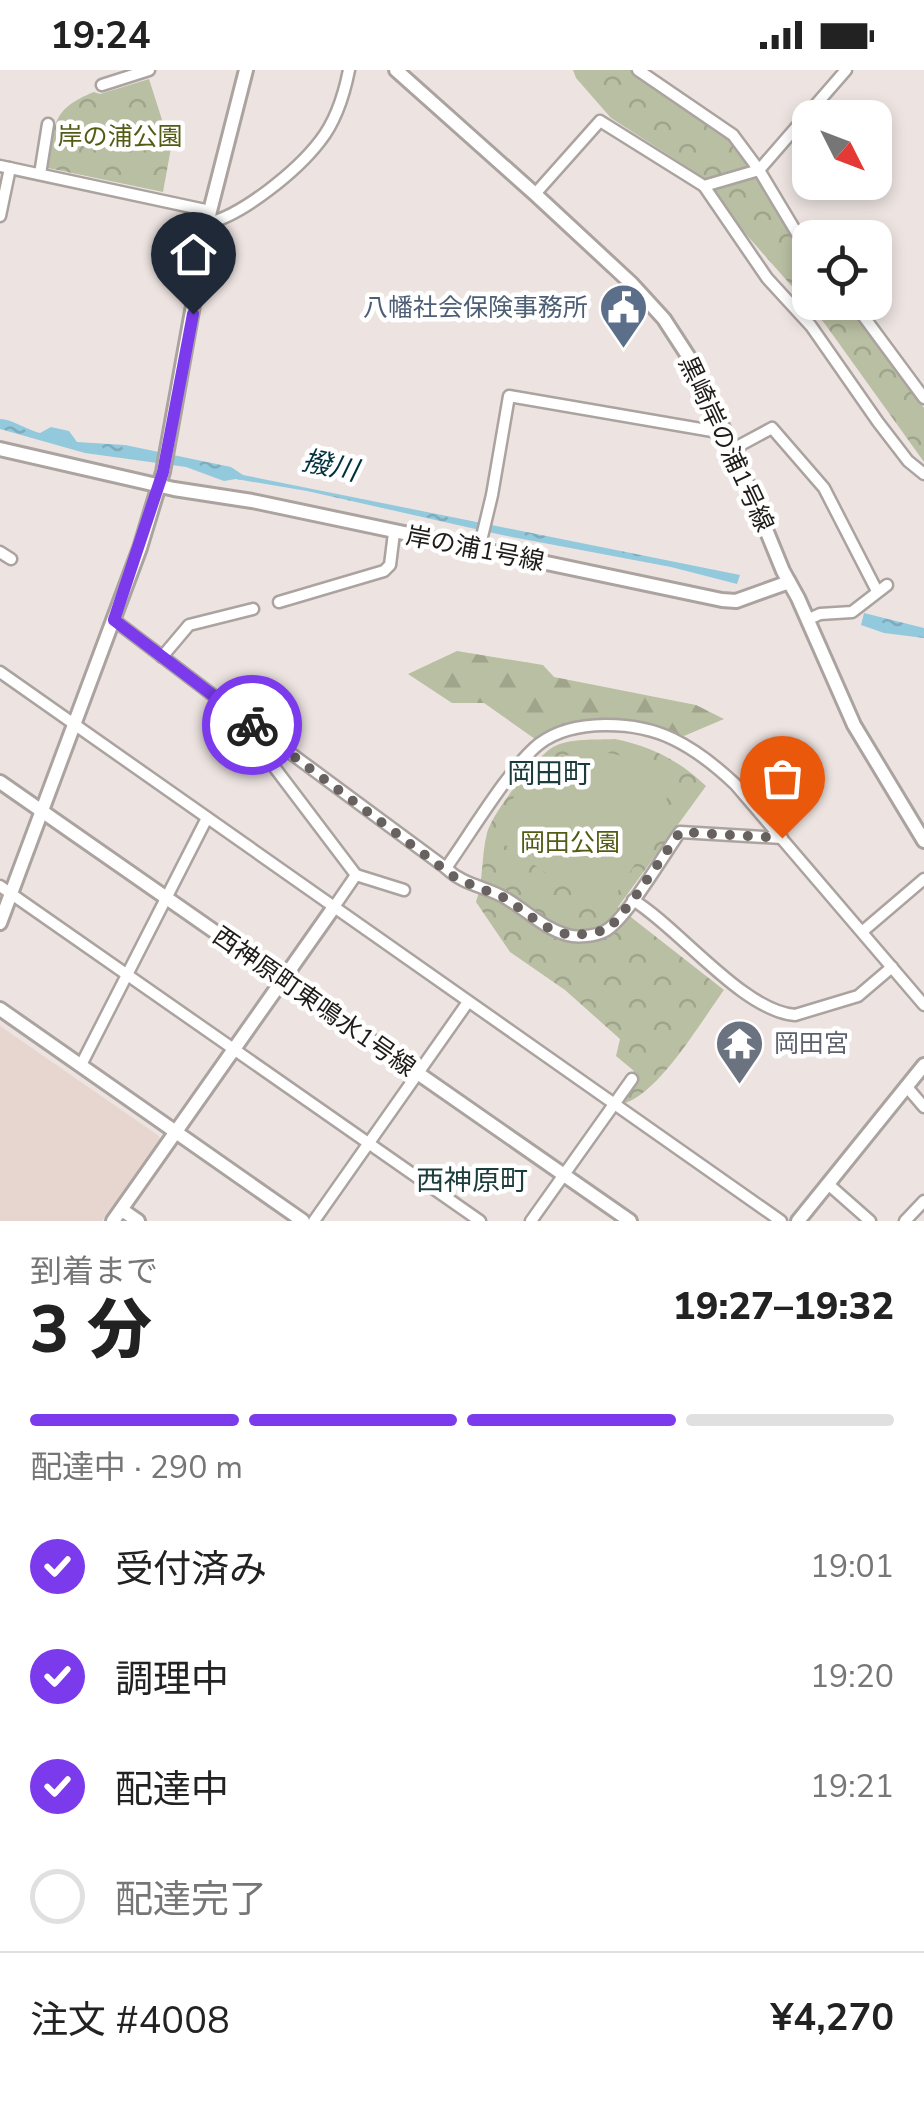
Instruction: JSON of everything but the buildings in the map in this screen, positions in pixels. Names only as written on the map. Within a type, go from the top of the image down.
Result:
[{"type":"street","points":[[105,70],[102,85],[148,70]]},
{"type":"street","points":[[0,922],[5,890],[41,811],[114,620],[160,484],[209,217],[246,70]]},
{"type":"street","points":[[0,216],[5,167],[222,220],[258,196],[319,142],[336,114],[348,70]]},
{"type":"street","name":"黒崎岸の浦1号線","points":[[396,70],[536,194],[632,284],[664,320],[690,359],[733,450],[854,725],[924,841]]},
{"type":"street","points":[[638,70],[733,134],[792,225]]},
{"type":"street","points":[[704,186],[759,170],[846,70]]},
{"type":"street","points":[[536,194],[600,121],[704,186],[767,278],[811,326],[908,461],[924,474]]},
{"type":"street","points":[[40,174],[48,124]]},
{"type":"street","points":[[866,320],[924,398]]},
{"type":"street","points":[[481,543],[509,396],[724,433]]},
{"type":"street","points":[[733,450],[772,428],[824,488],[882,588],[852,612],[820,614],[807,620]]},
{"type":"street","name":"岸の浦1号線","points":[[0,449],[394,534],[481,543],[722,600],[736,601],[789,582]]},
{"type":"street","points":[[279,602],[384,571],[390,565],[394,534]]},
{"type":"street","points":[[0,552],[10,559]]},
{"type":"street","points":[[162,657],[189,625],[252,609]]},
{"type":"street","points":[[114,620],[463,883],[505,898],[544,926],[571,936],[608,930],[680,832],[782,838]]},
{"type":"street","points":[[0,672],[780,1221]]},
{"type":"street","points":[[247,720],[253,739],[356,876],[404,890]]},
{"type":"street","points":[[446,868],[538,745],[576,728],[620,726],[647,730],[672,739],[715,766],[735,784],[924,1004]]},
{"type":"street","name":"西神原町東鳴水1号線","points":[[0,782],[630,1221]]},
{"type":"street","points":[[81,1064],[207,818]]},
{"type":"street","points":[[138,1221],[118,1216],[356,876]]},
{"type":"street","points":[[864,931],[924,880]]},
{"type":"street","points":[[5,890],[480,1221]]},
{"type":"street","points":[[633,900],[749,996],[785,1014],[796,1015],[858,996],[892,967]]},
{"type":"street","points":[[314,1221],[468,1002]]},
{"type":"street","points":[[0,1009],[303,1221]]},
{"type":"street","points":[[798,1221],[924,1065]]},
{"type":"street","points":[[531,1221],[632,1079]]},
{"type":"street","points":[[906,1086],[924,1107]]},
{"type":"street","points":[[828,1184],[870,1221]]},
{"type":"street","points":[[904,1221],[924,1201]]},
{"type":"shaded area","points":[[0,1026],[159,1136],[161,1142],[102,1221],[0,1221]]},
{"type":"green space","points":[[573,70],[632,70],[641,80],[729,138],[792,227],[792,286],[730,216],[701,176],[611,118]]},
{"type":"green space","name":"岸の浦公園","points":[[149,79],[171,148],[163,192],[48,168],[54,130],[62,112],[94,92],[100,94]]},
{"type":"green space","points":[[821,320],[859,320],[924,408],[924,462]]},
{"type":"green space","points":[[457,651],[543,665],[554,677],[696,705],[724,719],[684,736],[645,725],[609,722],[573,726],[535,739],[484,703],[452,703],[408,674]]},
{"type":"green space","name":"岡田公園","points":[[615,739],[664,756],[706,786],[618,907],[724,990],[666,1070],[625,1103],[615,1098],[634,1071],[616,1056],[620,1039],[565,990],[510,952],[476,902],[487,833],[505,800],[526,774],[545,753],[560,744]]},
{"type":"green space","points":[[592,751],[634,761],[667,789],[666,815],[613,899],[594,906],[501,842],[510,803],[537,771],[561,757]]},
{"type":"water","points":[[0,419],[40,433],[51,427],[69,431],[77,442],[125,445],[231,467],[243,475],[740,575],[737,584],[307,491],[236,479],[224,481],[186,467],[85,453],[0,429]]},
{"type":"water","points":[[864,613],[924,628],[924,638],[884,633],[861,625]]},
{"type":"way so far","points":[[252,725],[463,883],[505,898],[544,926],[571,936],[608,930],[680,832],[782,838]]},
{"type":"place","name":"八幡社会保険事務所","points":[[623,350]]},
{"type":"place","name":"岡田宮","points":[[739,1086]]},
{"type":"district","name":"岡田町","points":[[549,774]]},
{"type":"district","name":"西神原町","points":[[472,1181]]},
{"type":"route","points":[[193,314],[163,472],[114,620],[252,725]]},
{"type":"water label","name":"撥川","points":[[330,466]]}]
